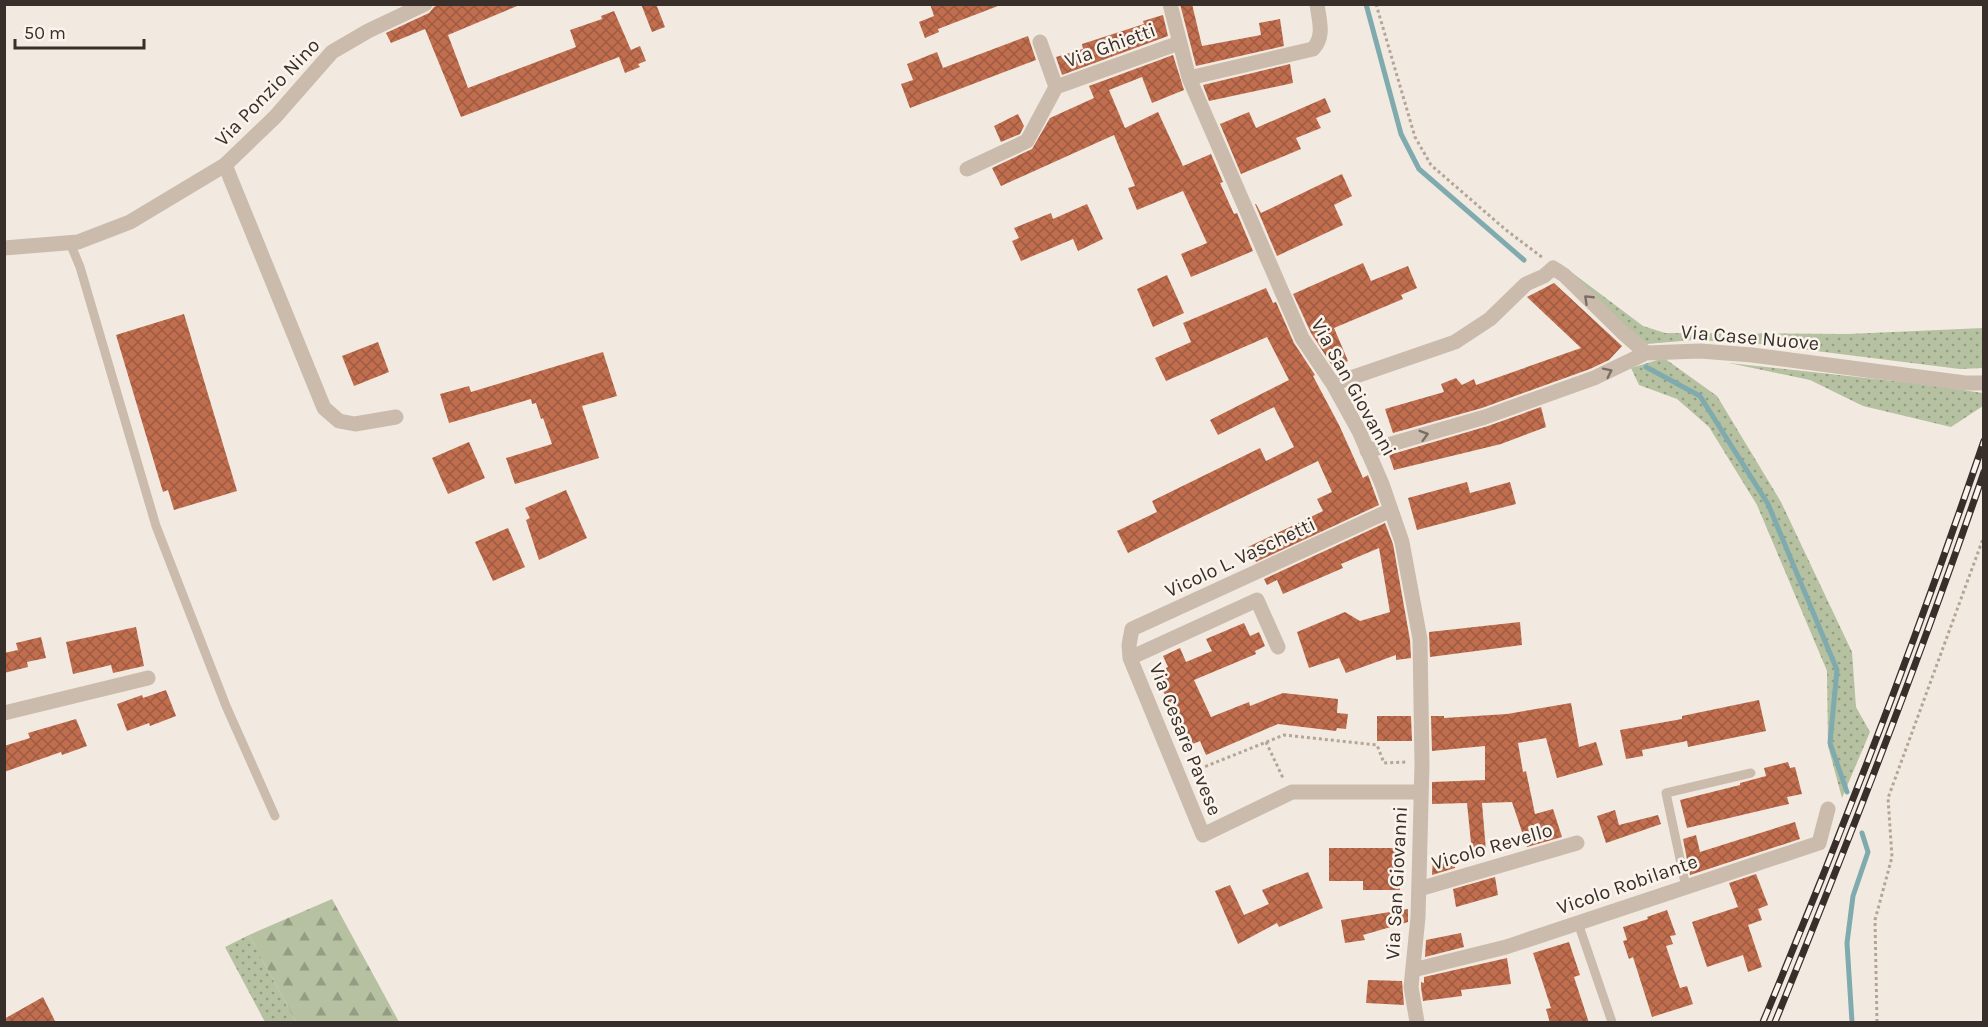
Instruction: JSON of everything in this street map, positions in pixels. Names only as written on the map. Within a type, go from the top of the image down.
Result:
[{"type":"street","name":"Via Ponzio Nino","points":[[4,248],[78,242],[130,222],[225,165],[275,117],[332,52],[368,31],[425,4]]},
{"type":"street","name":"Via San Giovanni","points":[[1170,4],[1189,78],[1302,338],[1333,384],[1367,451],[1382,484],[1402,542],[1420,639],[1422,761],[1419,889],[1411,987],[1417,1023]]},
{"type":"street","points":[[1189,78],[1313,50],[1321,35],[1317,4]]},
{"type":"street","points":[[967,169],[1027,141],[1056,87],[1040,42]]},
{"type":"street","name":"Via Ghietti","points":[[1056,87],[1179,43]]},
{"type":"street","points":[[225,165],[324,408],[339,421],[355,424],[396,417]]},
{"type":"street","points":[[1333,384],[1455,342],[1490,319],[1526,284],[1544,276],[1553,268],[1564,275],[1646,353]]},
{"type":"street","name":"Via Case Nuove","points":[[1367,451],[1485,417],[1594,378],[1646,353],[1700,351],[1752,355],[1965,383],[1983,383]]},
{"type":"street","name":"Vicolo L. Vaschetti","points":[[1130,658],[1129,645],[1132,629],[1391,510]]},
{"type":"street","name":"Via Cesare Pavese","points":[[1278,647],[1257,600],[1130,658],[1203,835],[1289,793],[1421,792]]},
{"type":"street","points":[[4,713],[148,678]]},
{"type":"street","name":"Vicolo Robilante","points":[[1413,970],[1506,947],[1819,843],[1828,809]]},
{"type":"street","name":"Vicolo Revello","points":[[1419,889],[1577,843]]},
{"type":"lane","points":[[70,243],[80,267],[156,526],[226,706],[275,816]]},
{"type":"lane","points":[[1686,886],[1666,793],[1751,773]]},
{"type":"lane","points":[[1578,923],[1612,1023]]},
{"type":"path","points":[[1376,4],[1415,137],[1431,165],[1553,268]]},
{"type":"path","points":[[1877,1023],[1875,920],[1892,857],[1888,798],[1983,536]]},
{"type":"path","points":[[1179,777],[1284,735],[1377,745],[1384,763],[1422,761]]},
{"type":"path","points":[[1266,742],[1289,793]]},
{"type":"green space","points":[[1558,262],[1643,326],[1665,333],[1848,334],[1983,328],[1983,368],[1960,369],[1753,343],[1693,340],[1647,344],[1608,312]]},
{"type":"green space","points":[[1664,358],[1717,396],[1781,502],[1852,652],[1856,707],[1870,732],[1842,798],[1828,746],[1827,671],[1757,505],[1709,427],[1677,399],[1639,385],[1631,368]]},
{"type":"green space","points":[[1729,363],[1983,393],[1983,406],[1951,427],[1863,406],[1810,380]]},
{"type":"green space","points":[[332,899],[399,1022],[296,1022],[249,935]]},
{"type":"green space","points":[[249,935],[296,1022],[265,1022],[225,947]]},
{"type":"building","points":[[439,4],[522,4],[448,35],[468,88],[576,47],[570,30],[602,19],[601,16],[614,11],[631,50],[640,46],[646,61],[638,64],[640,67],[625,73],[619,57],[461,117],[425,29],[391,43],[386,33],[429,13]]},
{"type":"building","points":[[641,4],[656,4],[665,27],[652,32]]},
{"type":"building","points":[[930,4],[998,4],[998,6],[938,29],[939,32],[925,38],[919,22],[934,16]]},
{"type":"building","points":[[1180,4],[1192,4],[1202,46],[1261,35],[1259,23],[1280,19],[1284,46],[1196,66]]},
{"type":"building","points":[[1163,15],[1168,36],[1062,75],[1056,57],[1083,49],[1082,44],[1144,24],[1143,21]]},
{"type":"building","points":[[1028,36],[1036,60],[910,108],[901,84],[913,80],[907,64],[937,52],[943,68]]},
{"type":"building","points":[[1173,55],[1184,90],[1152,103],[1142,77],[1109,90],[1125,128],[1158,112],[1183,166],[1211,154],[1223,182],[1220,183],[1234,214],[1237,213],[1253,251],[1191,277],[1181,254],[1207,243],[1183,191],[1137,210],[1128,188],[1135,186],[1114,135],[1001,186],[992,168],[1032,149],[1050,118],[1094,98],[1089,86]]},
{"type":"building","points":[[1290,64],[1293,83],[1209,101],[1203,85]]},
{"type":"building","points":[[1325,98],[1331,112],[1316,118],[1321,128],[1296,138],[1301,149],[1241,174],[1220,124],[1249,112],[1256,128]]},
{"type":"building","points":[[1018,114],[1024,126],[1020,134],[1001,142],[994,126]]},
{"type":"building","points":[[1342,174],[1352,196],[1334,205],[1343,225],[1277,256],[1255,204],[1261,213]]},
{"type":"building","points":[[1087,204],[1103,239],[1078,251],[1073,239],[1021,261],[1012,241],[1019,238],[1014,228],[1051,213],[1053,219]]},
{"type":"building","points":[[1363,263],[1371,281],[1408,266],[1417,288],[1401,295],[1403,299],[1334,328],[1348,361],[1333,367],[1311,333],[1293,294]]},
{"type":"building","points":[[1167,275],[1184,313],[1153,327],[1137,289]]},
{"type":"building","points":[[1554,283],[1622,346],[1609,360],[1482,408],[1393,433],[1385,409],[1444,392],[1441,384],[1456,378],[1462,385],[1474,379],[1476,385],[1581,348],[1527,297]]},
{"type":"building","points":[[1266,288],[1273,303],[1276,302],[1294,343],[1315,375],[1313,376],[1363,478],[1368,475],[1379,505],[1256,562],[1248,547],[1323,511],[1317,499],[1332,492],[1318,461],[1128,553],[1117,531],[1157,512],[1152,501],[1260,448],[1266,461],[1294,447],[1274,407],[1218,435],[1210,420],[1289,380],[1267,337],[1166,381],[1155,358],[1191,342],[1183,323]]},
{"type":"building","points":[[184,314],[237,491],[174,510],[168,490],[163,492],[116,335]]},
{"type":"building","points":[[378,342],[389,372],[354,386],[342,356]]},
{"type":"building","points":[[603,352],[617,396],[582,406],[599,458],[515,484],[506,458],[552,444],[536,403],[532,404],[531,399],[449,423],[440,394],[469,386],[471,392]]},
{"type":"building","points":[[1541,407],[1546,427],[1501,444],[1394,470],[1389,455],[1488,426]]},
{"type":"building","points":[[469,442],[485,478],[448,494],[432,458]]},
{"type":"building","points":[[1467,482],[1470,493],[1510,482],[1516,504],[1417,530],[1408,498]]},
{"type":"building","points":[[566,490],[587,538],[539,560],[526,520],[530,518],[525,508]]},
{"type":"building","points":[[1385,523],[1393,544],[1410,640],[1411,658],[1396,660],[1396,655],[1346,673],[1339,658],[1309,668],[1297,632],[1345,612],[1360,621],[1390,612],[1379,548],[1341,564],[1343,568],[1283,594],[1277,580],[1267,585],[1264,579]]},
{"type":"building","points":[[508,528],[525,567],[493,581],[475,542]]},
{"type":"building","points":[[1520,622],[1522,645],[1430,657],[1429,632]]},
{"type":"building","points":[[1244,623],[1250,636],[1259,632],[1265,646],[1255,651],[1256,654],[1194,680],[1211,717],[1249,702],[1250,706],[1283,693],[1338,699],[1337,713],[1348,714],[1346,729],[1337,728],[1336,731],[1278,724],[1206,755],[1200,741],[1188,746],[1155,673],[1168,667],[1163,656],[1180,648],[1186,662],[1212,651],[1206,639]]},
{"type":"building","points":[[136,627],[144,666],[113,673],[111,665],[73,674],[66,642]]},
{"type":"building","points":[[41,637],[46,658],[27,662],[28,667],[4,673],[4,653],[18,650],[16,643]]},
{"type":"building","points":[[166,690],[176,716],[150,726],[149,723],[127,731],[117,704]]},
{"type":"building","points":[[1759,700],[1766,731],[1688,747],[1687,741],[1642,750],[1643,756],[1626,759],[1620,730],[1682,719],[1682,716]]},
{"type":"building","points":[[1571,703],[1579,747],[1596,742],[1603,765],[1557,778],[1546,738],[1518,743],[1523,772],[1526,771],[1535,814],[1553,809],[1562,837],[1527,847],[1512,802],[1482,803],[1486,851],[1472,853],[1467,803],[1432,804],[1432,782],[1485,780],[1485,746],[1432,751],[1431,716],[1444,716],[1444,718],[1507,714]]},
{"type":"building","points":[[1377,716],[1411,716],[1412,741],[1377,741]]},
{"type":"building","points":[[76,719],[87,746],[62,755],[61,752],[4,772],[4,746],[30,738],[28,733]]},
{"type":"building","points":[[1788,762],[1790,768],[1795,767],[1802,794],[1787,797],[1789,804],[1687,828],[1680,800],[1766,776],[1764,768]]},
{"type":"building","points":[[1615,810],[1619,825],[1658,815],[1661,824],[1606,843],[1597,816]]},
{"type":"building","points":[[1795,822],[1800,839],[1690,875],[1683,839],[1696,835],[1700,852]]},
{"type":"building","points":[[1329,848],[1399,848],[1400,890],[1363,890],[1363,881],[1329,881]]},
{"type":"building","points":[[1455,856],[1455,868],[1432,875],[1433,859]]},
{"type":"building","points":[[1308,872],[1323,908],[1279,927],[1277,923],[1238,944],[1215,891],[1230,885],[1244,915],[1269,904],[1262,890]]},
{"type":"building","points":[[1756,874],[1768,905],[1758,909],[1762,920],[1748,925],[1762,967],[1748,972],[1743,955],[1707,967],[1692,922],[1738,907],[1729,883]]},
{"type":"building","points":[[1495,877],[1498,895],[1456,907],[1453,889]]},
{"type":"building","points":[[1408,909],[1408,922],[1363,935],[1365,940],[1345,943],[1341,920]]},
{"type":"building","points":[[1667,910],[1676,935],[1670,936],[1673,944],[1666,946],[1680,988],[1687,986],[1693,1004],[1652,1017],[1633,957],[1629,959],[1623,941],[1627,940],[1623,927]]},
{"type":"building","points":[[1461,933],[1464,947],[1425,957],[1426,940]]},
{"type":"building","points":[[1569,942],[1580,975],[1574,977],[1589,1023],[1550,1023],[1546,1009],[1551,1008],[1533,953]]},
{"type":"building","points":[[1507,958],[1511,984],[1461,990],[1462,996],[1423,1001],[1421,982],[1424,983],[1424,977]]},
{"type":"building","points":[[1368,980],[1402,981],[1404,1005],[1366,1003]]},
{"type":"building","points":[[43,997],[56,1023],[4,1023],[4,1019]]},
{"type":"waterway","points":[[1366,4],[1401,134],[1419,169],[1524,260]]},
{"type":"waterway","points":[[1646,367],[1700,396],[1768,504],[1837,670],[1830,743],[1847,792]]},
{"type":"waterway","points":[[1852,1022],[1847,943],[1853,896],[1868,852],[1862,833]]},
{"type":"railway","points":[[1763,1022],[1878,733],[1984,441]]},
{"type":"railway","points":[[1775,1022],[1883,749],[1984,472]]}]
